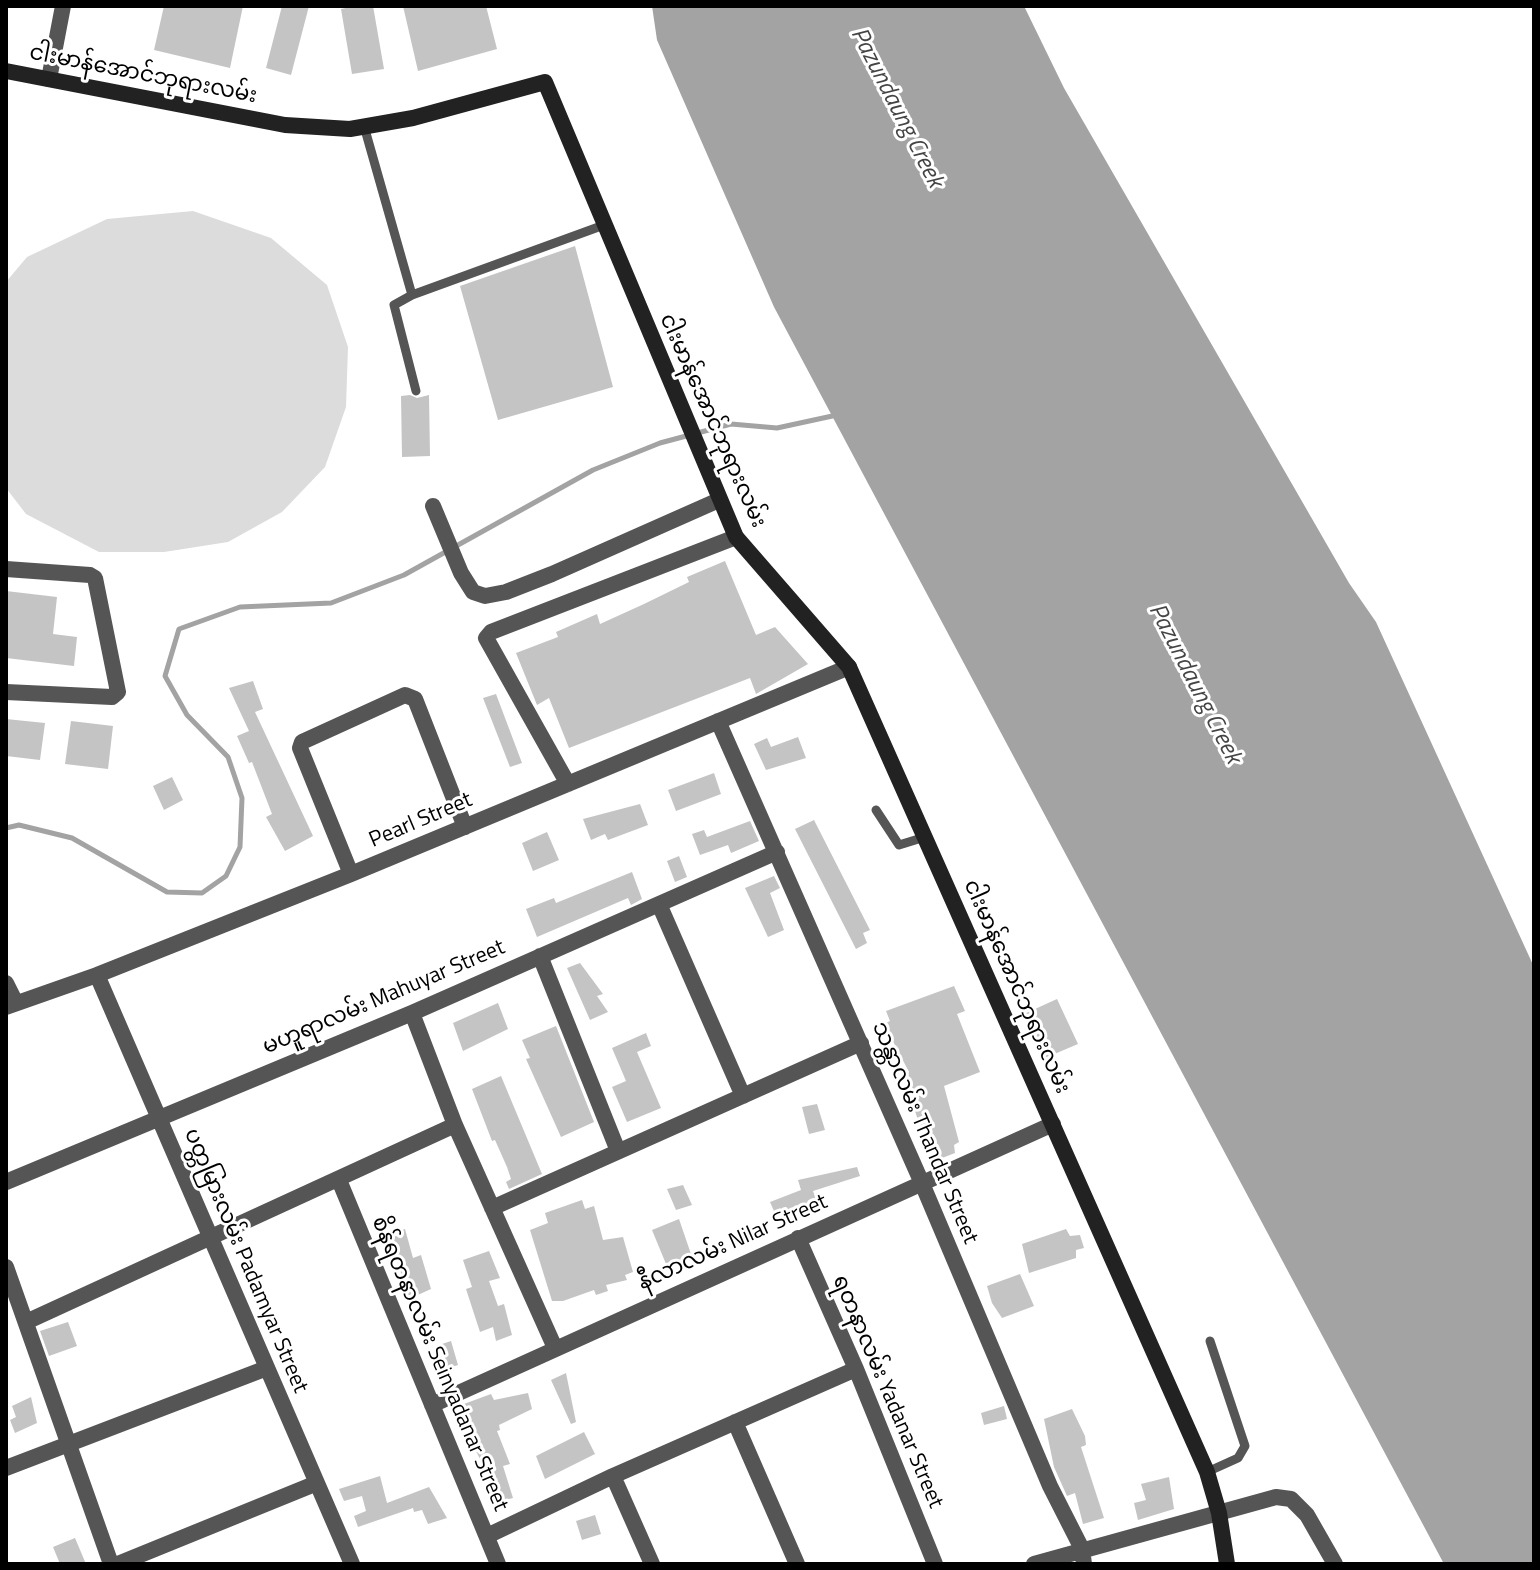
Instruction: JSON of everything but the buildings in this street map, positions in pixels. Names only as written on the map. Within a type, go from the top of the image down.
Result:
[{"type":"main road","name":"ငါးမာန်အောင်ဘုရားလမ်း","points":[[6,71],[285,125],[350,129],[413,118],[545,82],[736,537],[849,667],[1207,1472],[1219,1513],[1227,1564]]},
{"type":"street","points":[[49,79],[63,6]]},
{"type":"street","points":[[433,506],[453,558],[473,592],[485,596],[506,592],[719,500]]},
{"type":"street","points":[[568,784],[486,638],[491,632],[736,537]]},
{"type":"street","points":[[6,569],[90,575],[95,578],[118,692],[112,697],[6,692]]},
{"type":"street","name":"Pearl Street","points":[[11,1005],[97,975],[351,874],[849,667]]},
{"type":"street","points":[[351,874],[300,748],[302,742],[405,695],[415,699],[465,827]]},
{"type":"street","name":"သန္တာလမ်း Thandar Street","points":[[718,721],[1083,1556]]},
{"type":"street","name":"မဟူရာလမ်း Mahuyar Street","points":[[6,1182],[158,1116],[412,1013],[777,852]]},
{"type":"street","points":[[659,904],[743,1096]]},
{"type":"street","points":[[540,956],[618,1151]]},
{"type":"street","name":"ပတ္တမြားလမ်း Padamyar Street","points":[[97,975],[352,1564]]},
{"type":"street","points":[[6,983],[11,1005]]},
{"type":"street","points":[[412,1013],[455,1125],[555,1348]]},
{"type":"street","points":[[492,1208],[861,1043]]},
{"type":"street","name":"နီလာလမ်း Nilar Street","points":[[432,1405],[921,1181],[1053,1124]]},
{"type":"street","points":[[26,1322],[455,1125]]},
{"type":"street","name":"စိန်ရတနာလမ်း Seinyadanar Street","points":[[339,1180],[498,1564]]},
{"type":"street","name":"ရတနာလမ်း Yadanar Street","points":[[798,1238],[856,1369],[935,1564]]},
{"type":"street","points":[[6,1267],[111,1564]]},
{"type":"street","points":[[6,1468],[267,1368]]},
{"type":"street","points":[[487,1536],[613,1476],[856,1369]]},
{"type":"street","points":[[735,1422],[797,1564]]},
{"type":"street","points":[[613,1476],[652,1564]]},
{"type":"street","points":[[118,1564],[317,1483]]},
{"type":"street","points":[[1034,1564],[1083,1556],[1276,1497],[1291,1499],[1307,1515],[1335,1564]]},
{"type":"lane","points":[[364,126],[412,295]]},
{"type":"lane","points":[[416,391],[394,305],[412,295],[604,225]]},
{"type":"lane","points":[[876,810],[894,842],[899,845],[925,837]]},
{"type":"lane","points":[[1207,1472],[1238,1458],[1245,1446],[1210,1341]]},
{"type":"shaded area","points":[[193,211],[271,238],[327,285],[348,347],[346,407],[325,467],[282,512],[228,542],[164,552],[99,552],[26,514],[6,488],[6,282],[27,257],[107,219]]},
{"type":"water","name":"Pazundaung Creek","points":[[652,6],[1024,6],[1064,88],[1349,583],[1376,622],[1534,967],[1534,1564],[1444,1564],[774,307],[657,40]]},
{"type":"waterway","points":[[6,828],[19,825],[72,838],[167,892],[202,893],[226,876],[240,847],[242,798],[228,757],[187,715],[165,676],[179,629],[240,607],[331,603],[404,575],[593,470],[660,443],[731,424],[777,428],[837,415]]}]
